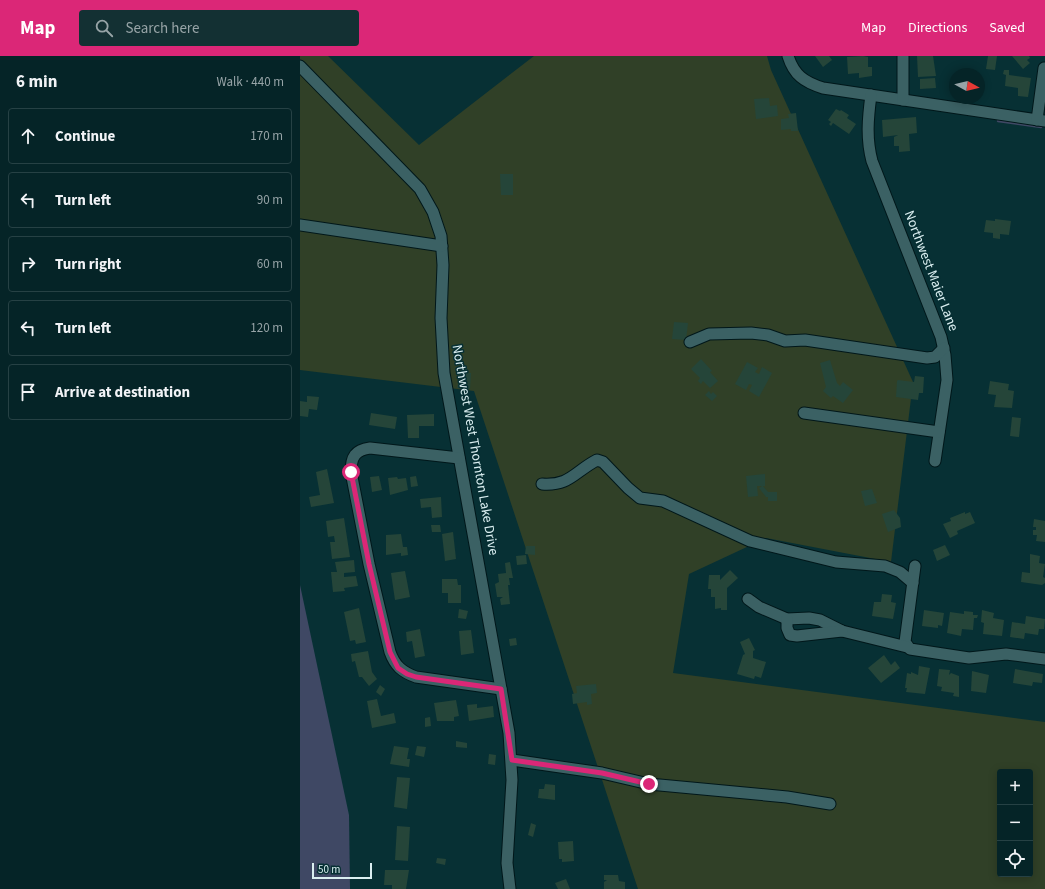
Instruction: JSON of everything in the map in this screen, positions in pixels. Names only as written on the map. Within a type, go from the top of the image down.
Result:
[{"type":"street","points":[[788,56],[795,72],[807,82],[823,88],[1041,120],[1044,68]]},
{"type":"street","points":[[903,56],[903,100]]},
{"type":"street","name":"Northwest West Thornton Lake Drive","points":[[300,66],[420,189],[436,220],[442,246],[442,349],[459,458],[501,689],[512,760],[511,802],[506,848],[510,889]]},
{"type":"street","name":"Northwest Maier Lane","points":[[871,96],[868,107],[867,134],[872,161],[915,268],[944,348],[947,380],[935,461]]},
{"type":"street","points":[[300,225],[442,246]]},
{"type":"street","points":[[690,342],[709,334],[734,332],[768,335],[785,341],[806,340],[927,358],[935,358],[944,348]]},
{"type":"street","points":[[804,413],[939,432]]},
{"type":"street","points":[[459,458],[370,448],[362,449],[355,454],[351,472],[369,564],[390,652],[395,664],[407,674],[416,677],[501,689]]},
{"type":"street","points":[[542,484],[554,485],[564,483],[597,460],[603,462],[628,488],[640,498],[663,501],[750,541],[836,562],[885,566],[900,572],[913,583]]},
{"type":"street","points":[[907,647],[905,642],[915,566]]},
{"type":"street","points":[[748,599],[759,607],[787,619],[809,618],[820,620],[842,631],[907,647],[913,650],[968,658],[1006,654],[1045,659]]},
{"type":"street","points":[[787,619],[787,628],[790,635],[797,636],[842,631]]},
{"type":"street","points":[[512,760],[602,773],[649,784],[787,797],[830,804]]},
{"type":"green space","points":[[300,56],[328,56],[419,145],[534,56],[767,56],[771,70],[913,382],[891,562],[766,538],[689,574],[673,673],[1045,722],[1045,889],[638,889],[474,391],[300,370]]},
{"type":"water","points":[[300,585],[349,815],[350,889],[300,889]]},
{"type":"building","points":[[815,56],[829,56],[832,60],[823,67]]},
{"type":"building","points":[[917,56],[933,56],[936,76],[918,77]]},
{"type":"building","points":[[988,56],[997,56],[995,70],[986,69]]},
{"type":"building","points":[[1012,56],[1029,56],[1030,58],[1027,60],[1030,63],[1023,69]]},
{"type":"building","points":[[847,57],[868,57],[868,67],[872,67],[872,76],[859,78],[859,73],[848,74]]},
{"type":"building","points":[[1004,70],[1009,70],[1009,75],[1031,78],[1028,97],[1018,96],[1018,88],[1005,86],[1006,75],[1003,74]]},
{"type":"building","points":[[935,78],[936,88],[920,89],[920,79]]},
{"type":"building","points":[[769,98],[770,106],[777,105],[778,116],[756,119],[754,99]]},
{"type":"building","points":[[836,109],[849,115],[847,118],[856,124],[849,134],[833,123],[831,126],[829,124],[831,122],[828,120]]},
{"type":"building","points":[[796,113],[798,131],[791,131],[791,129],[781,130],[781,119],[789,118],[788,114]]},
{"type":"building","points":[[916,117],[917,133],[909,134],[910,151],[899,152],[899,146],[894,146],[894,137],[898,135],[883,137],[882,120]]},
{"type":"building","points":[[500,174],[513,174],[513,195],[501,195]]},
{"type":"building","points":[[995,219],[1011,221],[1009,235],[1000,234],[1000,239],[993,238],[993,233],[984,232],[986,220],[995,221]]},
{"type":"building","points":[[674,322],[688,323],[686,340],[672,339]]},
{"type":"building","points":[[701,359],[712,371],[710,372],[718,381],[710,388],[703,381],[701,384],[698,381],[700,378],[691,369]]},
{"type":"building","points":[[830,360],[837,383],[840,386],[843,382],[853,390],[843,403],[833,396],[831,398],[823,391],[826,387],[820,363]]},
{"type":"building","points":[[747,362],[758,368],[755,372],[759,374],[762,367],[772,373],[759,397],[749,391],[752,385],[749,384],[746,390],[735,384]]},
{"type":"building","points":[[461,369],[467,369],[467,373],[471,373],[470,389],[457,388]]},
{"type":"building","points":[[915,376],[924,377],[923,393],[919,393],[918,400],[896,397],[897,381],[914,382]]},
{"type":"building","points":[[990,381],[1009,384],[1008,390],[1014,391],[1012,408],[994,407],[996,395],[988,394]]},
{"type":"building","points":[[709,391],[711,394],[713,392],[717,396],[712,401],[705,395]]},
{"type":"building","points":[[307,396],[319,397],[317,410],[309,409],[308,417],[300,416],[300,401],[307,402]]},
{"type":"building","points":[[371,413],[397,417],[395,429],[369,425]]},
{"type":"building","points":[[434,414],[434,426],[419,426],[419,438],[408,438],[407,415]]},
{"type":"building","points":[[1012,417],[1021,418],[1019,437],[1010,436]]},
{"type":"building","points":[[327,469],[334,503],[311,507],[309,497],[320,495],[316,472]]},
{"type":"building","points":[[765,474],[765,486],[763,486],[768,492],[777,492],[777,501],[768,501],[768,497],[766,497],[759,488],[762,486],[757,486],[758,496],[748,497],[746,476]]},
{"type":"building","points":[[379,476],[382,490],[372,492],[370,477]]},
{"type":"building","points":[[416,476],[418,486],[411,487],[410,477]]},
{"type":"building","points":[[397,477],[398,479],[406,478],[408,490],[390,495],[388,478]]},
{"type":"building","points":[[872,489],[877,503],[865,506],[861,491]]},
{"type":"building","points":[[441,497],[442,517],[432,518],[431,507],[421,508],[420,499]]},
{"type":"building","points":[[894,510],[900,518],[901,527],[888,532],[882,514]]},
{"type":"building","points":[[965,512],[965,514],[970,512],[975,523],[957,531],[958,534],[950,538],[943,524],[951,521],[950,518]]},
{"type":"building","points":[[344,518],[350,557],[332,559],[330,542],[335,542],[334,536],[328,537],[326,521]]},
{"type":"building","points":[[1034,519],[1045,521],[1045,542],[1036,541],[1037,535],[1033,535],[1033,530],[1036,530],[1036,527],[1033,527]]},
{"type":"building","points":[[431,525],[440,525],[441,532],[432,532]]},
{"type":"building","points":[[453,532],[456,559],[445,561],[442,534]]},
{"type":"building","points":[[401,534],[403,547],[407,547],[408,555],[401,556],[401,553],[386,555],[386,535]]},
{"type":"building","points":[[945,545],[950,555],[937,561],[933,550]]},
{"type":"building","points":[[526,546],[535,546],[535,555],[525,554]]},
{"type":"building","points":[[1030,554],[1040,556],[1039,563],[1045,564],[1043,577],[1045,578],[1045,583],[1042,585],[1021,582],[1022,572],[1030,573]]},
{"type":"building","points":[[526,555],[527,564],[517,565],[516,556]]},
{"type":"building","points":[[354,560],[355,572],[344,573],[344,577],[356,576],[358,586],[344,588],[345,591],[333,592],[331,572],[337,572],[335,562]]},
{"type":"building","points":[[510,562],[513,578],[509,578],[510,585],[508,585],[510,604],[501,605],[500,599],[503,597],[497,597],[495,584],[499,582],[498,574],[506,573],[505,563]]},
{"type":"building","points":[[730,570],[738,578],[727,588],[727,610],[721,610],[721,608],[715,609],[715,597],[711,597],[711,589],[708,589],[709,575],[720,575],[720,580]]},
{"type":"building","points":[[405,571],[410,597],[395,600],[391,573]]},
{"type":"building","points":[[442,579],[457,579],[458,585],[461,585],[461,603],[448,603],[448,593],[442,593]]},
{"type":"building","points":[[882,594],[892,595],[891,602],[896,603],[893,619],[872,616],[874,602],[881,602]]},
{"type":"building","points":[[359,608],[366,642],[356,644],[355,640],[350,641],[344,612]]},
{"type":"building","points":[[459,609],[468,611],[466,619],[458,618]]},
{"type":"building","points":[[924,610],[944,613],[942,626],[938,625],[938,628],[922,626]]},
{"type":"building","points":[[982,610],[994,613],[993,618],[1004,620],[1002,636],[983,634],[984,623],[981,622]]},
{"type":"building","points":[[964,611],[973,612],[973,615],[978,615],[977,618],[974,618],[973,630],[962,629],[961,636],[947,633],[950,612],[964,614]]},
{"type":"building","points":[[1026,616],[1045,619],[1044,629],[1039,629],[1038,635],[1025,633],[1024,639],[1010,637],[1012,622],[1025,624]]},
{"type":"building","points":[[420,629],[425,656],[415,658],[412,641],[407,642],[406,632]]},
{"type":"building","points":[[471,630],[474,653],[461,655],[459,631]]},
{"type":"building","points":[[516,638],[517,645],[510,646],[509,639]]},
{"type":"building","points":[[749,638],[755,650],[753,651],[753,658],[766,662],[761,678],[755,676],[754,679],[737,674],[743,655],[745,654],[740,642]]},
{"type":"building","points":[[368,651],[372,672],[377,679],[369,686],[362,677],[359,677],[355,661],[352,662],[351,654]]},
{"type":"building","points":[[884,655],[891,665],[895,661],[900,668],[881,683],[868,668]]},
{"type":"building","points":[[919,666],[930,668],[925,694],[906,692],[907,688],[905,688],[907,673],[911,674],[911,672],[918,675]]},
{"type":"building","points":[[939,669],[950,670],[949,675],[951,673],[959,676],[959,697],[953,696],[954,693],[941,691],[942,687],[937,686]]},
{"type":"building","points":[[1015,669],[1043,674],[1042,683],[1033,682],[1032,686],[1013,683]]},
{"type":"building","points":[[972,671],[989,675],[986,693],[971,691]]},
{"type":"building","points":[[596,684],[597,693],[591,694],[592,704],[587,705],[587,702],[573,704],[572,694],[577,693],[576,686]]},
{"type":"building","points":[[380,685],[385,689],[381,696],[376,692]]},
{"type":"building","points":[[377,699],[381,716],[394,713],[396,723],[372,728],[367,701]]},
{"type":"building","points":[[456,700],[459,716],[454,717],[454,721],[437,721],[434,703]]},
{"type":"building","points":[[477,704],[477,708],[493,706],[494,717],[469,721],[467,705]]},
{"type":"building","points":[[430,717],[431,726],[425,727],[425,718]]},
{"type":"building","points":[[456,741],[467,743],[467,748],[456,747]]},
{"type":"building","points":[[394,746],[409,748],[407,759],[410,759],[409,767],[390,764]]},
{"type":"building","points":[[417,746],[426,747],[424,757],[415,755]]},
{"type":"building","points":[[489,754],[496,755],[495,765],[488,764]]},
{"type":"building","points":[[397,777],[410,778],[407,809],[394,807]]},
{"type":"building","points":[[545,784],[555,785],[555,800],[538,798],[539,789],[544,789]]},
{"type":"building","points":[[531,823],[536,825],[533,837],[528,835]]},
{"type":"building","points":[[397,826],[410,827],[408,861],[395,860]]},
{"type":"building","points":[[573,841],[574,861],[562,862],[562,859],[559,859],[558,842]]},
{"type":"building","points":[[437,858],[446,859],[445,865],[436,863]]},
{"type":"building","points":[[385,870],[409,870],[406,889],[392,889],[392,885],[384,885]]},
{"type":"building","points":[[604,875],[618,875],[619,881],[625,882],[625,889],[604,889],[604,882],[607,880],[604,880]]},
{"type":"building","points":[[566,879],[570,889],[558,889],[555,883]]},
{"type":"waterway","points":[[998,121],[1041,127]]},
{"type":"route","points":[[351,472],[378,603],[390,652],[398,668],[407,674],[416,677],[501,689],[512,760],[602,773],[649,784]]}]
